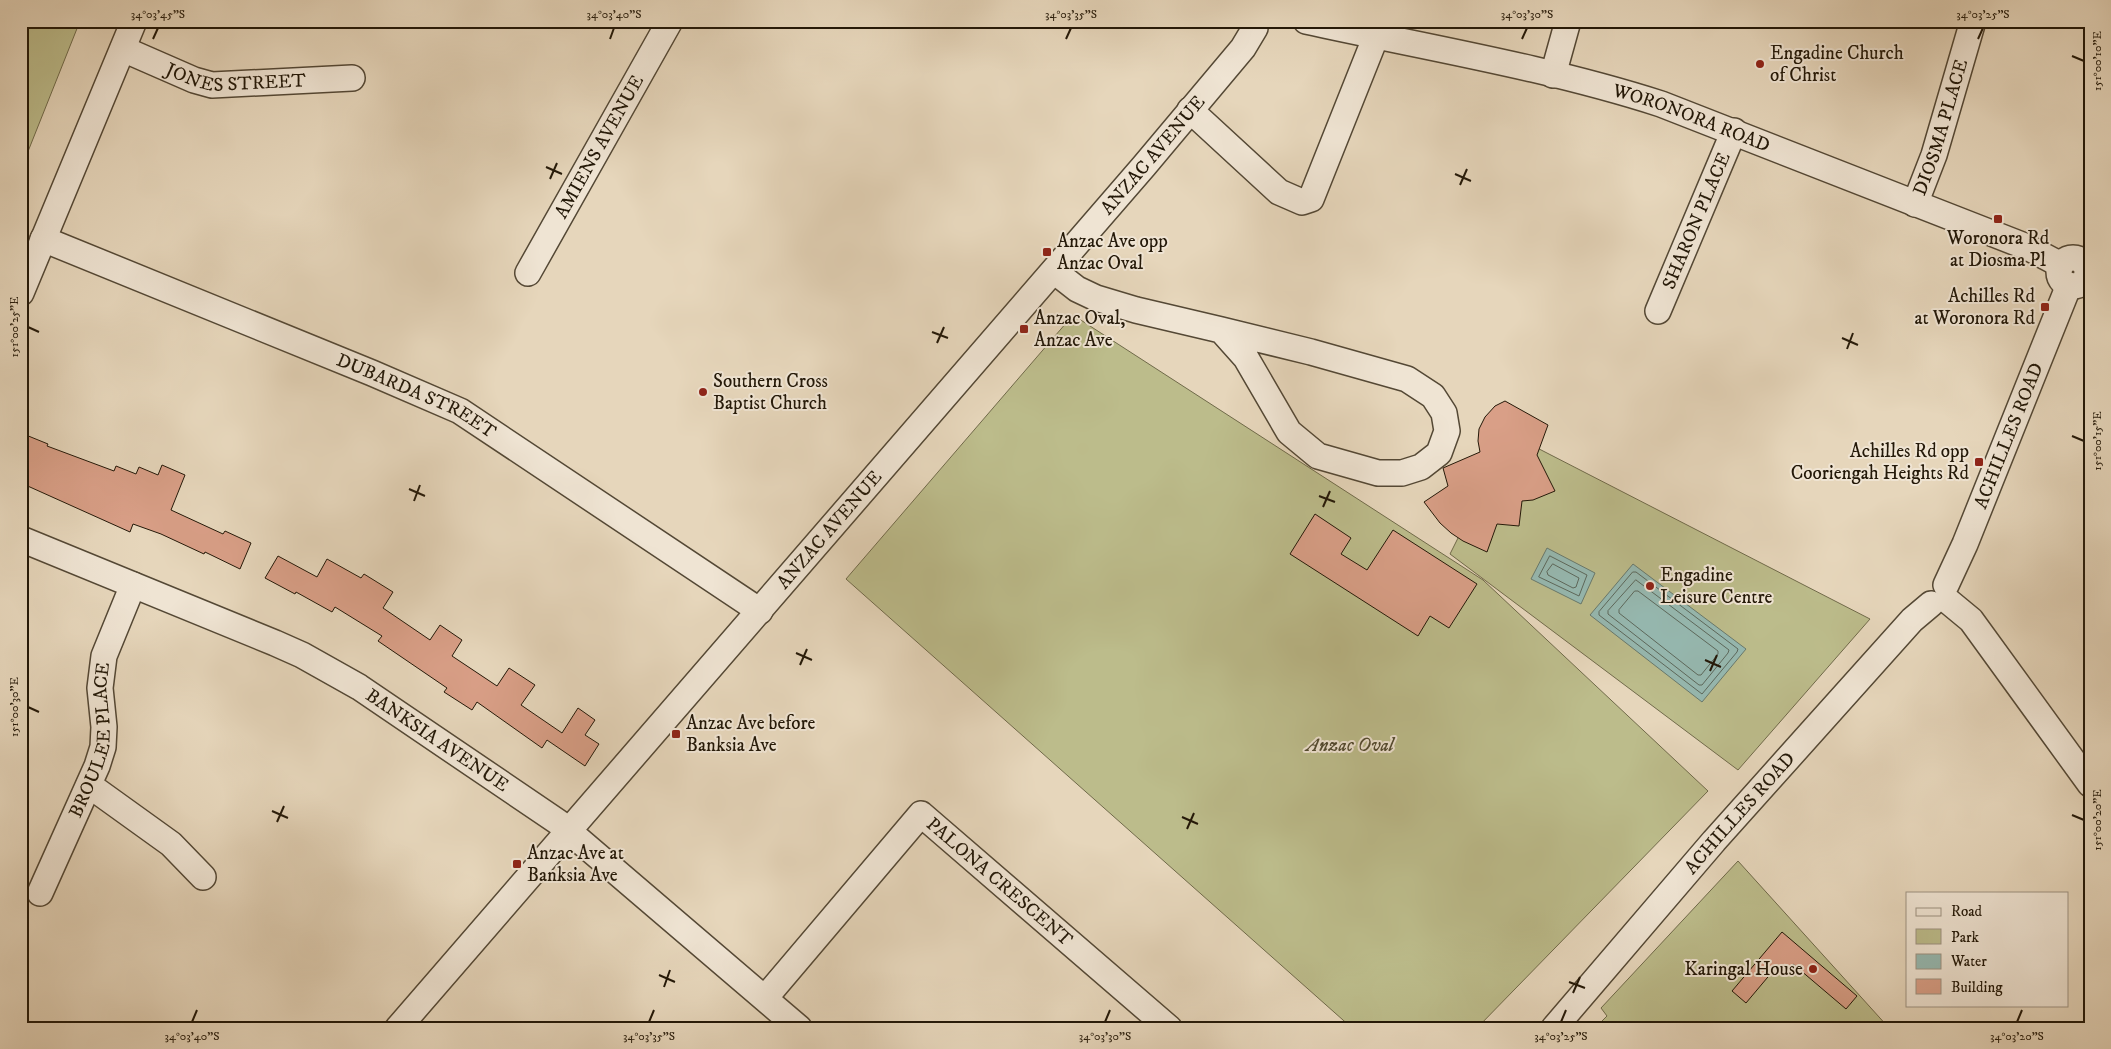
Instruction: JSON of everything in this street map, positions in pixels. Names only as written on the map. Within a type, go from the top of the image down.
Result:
[{"type":"street","points":[[21,293],[134,21]]},
{"type":"street","name":"AMIENS AVENUE","points":[[528,273],[670,21]]},
{"type":"street","name":"WORONORA ROAD","points":[[1306,21],[1618,91],[1734,131],[2027,247],[2077,276]]},
{"type":"street","points":[[1553,75],[1568,21]]},
{"type":"street","name":"DIOSMA PLACE","points":[[1915,204],[1934,155],[1973,21]]},
{"type":"street","name":"ANZAC AVENUE","points":[[398,1028],[1054,271],[1243,48],[1257,23]]},
{"type":"street","points":[[1190,110],[1280,192],[1302,202],[1311,199],[1376,36]]},
{"type":"street","name":"JONES STREET","points":[[123,49],[194,80],[212,85],[352,78]]},
{"type":"street","name":"SHARON PLACE","points":[[1658,311],[1734,131]]},
{"type":"street","name":"DUBARDA STREET","points":[[43,239],[372,373],[460,411],[760,610]]},
{"type":"street","points":[[1054,271],[1077,289],[1096,298],[1221,330],[1407,379],[1433,396],[1444,413],[1447,431],[1439,453],[1421,468],[1402,473],[1378,473],[1318,456],[1289,432],[1246,358],[1221,330]]},
{"type":"street","name":"ACHILLES ROAD","points":[[1554,1028],[1721,834],[1912,620],[1942,596],[2077,276]]},
{"type":"street","name":"BANKSIA AVENUE","points":[[21,539],[275,643],[332,671],[399,714],[569,830],[799,1028]]},
{"type":"street","name":"BROULEE PLACE","points":[[40,893],[89,785],[103,747],[104,727],[100,688],[104,656],[133,585]]},
{"type":"street","points":[[1942,596],[1972,620],[2090,784]]},
{"type":"street","points":[[89,785],[171,844],[203,877]]},
{"type":"street","name":"PALONA CRESCENT","points":[[765,998],[921,814],[1169,1028]]},
{"type":"green space","points":[[21,21],[80,21],[21,169]]},
{"type":"green space","name":"Anzac Oval","points":[[1073,315],[1483,580],[1708,791],[1477,1028],[1352,1028],[846,579]]},
{"type":"green space","name":"Engadine Leisure Centre","points":[[1510,434],[1870,619],[1738,770],[1450,554]]},
{"type":"green space","points":[[1738,861],[1889,1028],[1595,1028],[1607,1016],[1601,1008]]},
{"type":"water","points":[[1547,548],[1595,573],[1581,604],[1531,579]]},
{"type":"water","points":[[1633,564],[1746,649],[1702,702],[1590,615]]},
{"type":"building","points":[[1505,401],[1548,425],[1537,455],[1555,491],[1533,500],[1522,501],[1519,526],[1497,524],[1487,552],[1451,533],[1440,523],[1424,502],[1448,486],[1443,468],[1480,452],[1478,441],[1479,429],[1485,417],[1495,406]]},
{"type":"building","points":[[21,433],[48,444],[47,446],[114,471],[116,466],[136,474],[139,467],[158,475],[162,465],[185,475],[171,510],[223,534],[225,531],[251,543],[240,569],[205,552],[204,554],[161,534],[133,524],[130,532],[21,483]]},
{"type":"building","points":[[1315,514],[1351,538],[1341,554],[1367,570],[1393,530],[1477,584],[1449,628],[1430,616],[1418,636],[1290,554]]},
{"type":"building","points":[[278,556],[317,577],[327,559],[361,578],[364,574],[393,592],[383,608],[430,640],[440,625],[462,640],[452,656],[497,686],[509,668],[535,685],[521,705],[562,733],[578,708],[595,720],[585,735],[599,744],[585,766],[547,740],[542,748],[477,702],[472,710],[444,692],[447,688],[378,641],[382,636],[335,607],[332,612],[296,592],[295,594],[265,578]]},
{"type":"building","name":"Karingal House","points":[[1782,932],[1857,996],[1846,1009],[1793,964],[1786,973],[1778,965],[1746,1003],[1732,991]]},
{"type":"place","name":"Engadine Church of Christ","points":[[1760,64]]},
{"type":"place","name":"Woronora Rd at Diosma Pl","points":[[1998,219]]},
{"type":"place","name":"Anzac Ave opp Anzac Oval","points":[[1047,252]]},
{"type":"place","name":"Achilles Rd at Woronora Rd","points":[[2045,307]]},
{"type":"place","name":"Anzac Oval, Anzac Ave","points":[[1024,329]]},
{"type":"place","name":"Southern Cross Baptist Church","points":[[703,392]]},
{"type":"place","name":"Achilles Rd opp Cooriengah Heights Rd","points":[[1979,462]]},
{"type":"place","name":"Engadine Leisure Centre","points":[[1650,586]]},
{"type":"place","name":"Anzac Ave before Banksia Ave","points":[[676,734]]},
{"type":"place","name":"Anzac Ave at Banksia Ave","points":[[517,864]]},
{"type":"place","name":"Karingal House","points":[[1813,969]]}]
